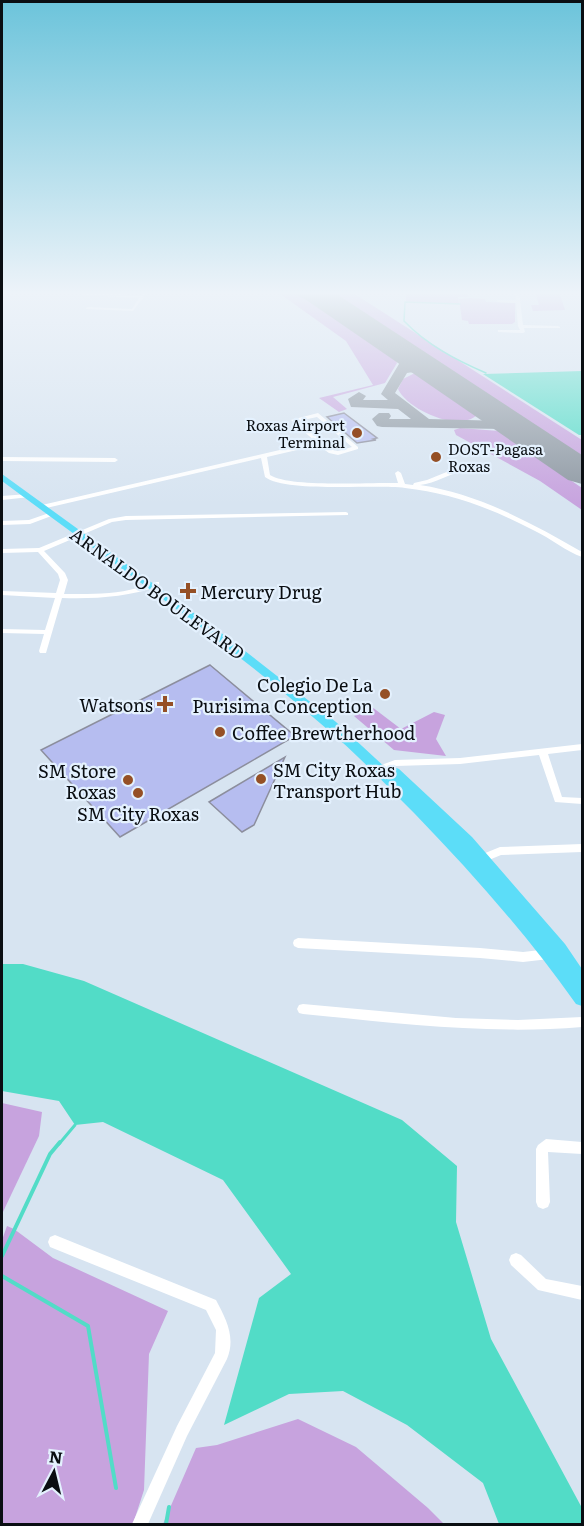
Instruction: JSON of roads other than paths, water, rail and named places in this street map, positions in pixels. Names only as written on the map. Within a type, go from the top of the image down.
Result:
[{"type":"highway","name":"ARNALDO BOULEVARD","points":[[2,471],[28,496],[276,675],[373,759],[477,860],[582,982]]},
{"type":"highway","name":"ARNALDO BOULEVARD","points":[[9,480],[47,509]]},
{"type":"highway","name":"ARNALDO BOULEVARD","points":[[373,759],[387,766],[467,841],[477,860]]},
{"type":"highway","name":"ARNALDO BOULEVARD","points":[[554,951],[582,999]]},
{"type":"street","points":[[2,523],[30,522],[47,509],[315,442],[334,453],[356,448],[318,415],[294,419],[315,442]]},
{"type":"street","points":[[264,456],[267,476],[279,482],[402,485],[434,482],[444,473],[463,469]]},
{"type":"street","points":[[2,459],[115,460]]},
{"type":"street","points":[[398,473],[402,485]]},
{"type":"street","points":[[402,485],[451,495],[493,509],[528,524],[582,555]]},
{"type":"street","points":[[2,498],[28,496]]},
{"type":"street","points":[[2,551],[40,550],[111,520],[126,518],[346,514]]},
{"type":"street","points":[[40,550],[61,573],[64,580],[62,595],[43,651]]},
{"type":"street","points":[[2,593],[112,596],[132,593],[153,585]]},
{"type":"street","points":[[2,631],[49,632]]},
{"type":"street","points":[[387,766],[395,763],[460,761],[582,747]]},
{"type":"street","points":[[543,752],[558,800],[582,801]]},
{"type":"street","points":[[477,860],[501,851],[582,848]]},
{"type":"street","points":[[298,943],[523,957],[554,951]]},
{"type":"street","points":[[303,1009],[456,1023],[518,1025],[582,1022]]},
{"type":"street","points":[[543,1202],[542,1149],[546,1145],[582,1148]]},
{"type":"street","points":[[55,1242],[211,1305],[223,1329],[222,1354],[182,1431],[140,1524]]},
{"type":"street","points":[[516,1260],[543,1285],[582,1293]]},
{"type":"waterway","points":[[463,362],[486,373]]},
{"type":"waterway","points":[[59,1144],[75,1125]]},
{"type":"waterway","points":[[2,1256],[50,1154],[60,1142]]},
{"type":"waterway","points":[[2,1276],[88,1326],[116,1488]]},
{"type":"waterway","points":[[166,1524],[169,1507]]},
{"type":"place","name":"Roxas Airport Terminal","points":[[357,433]]},
{"type":"place","name":"DOST-Pagasa Roxas","points":[[436,457]]},
{"type":"place","name":"Mercury Drug","points":[[188,591]]},
{"type":"place","name":"Colegio De La Purisima Conception","points":[[385,694]]},
{"type":"place","name":"Watsons","points":[[165,704]]},
{"type":"place","name":"Coffee Brewtherhood","points":[[220,732]]},
{"type":"place","name":"SM City Roxas Transport Hub","points":[[261,779]]},
{"type":"place","name":"SM Store Roxas","points":[[128,780]]},
{"type":"place","name":"SM City Roxas","points":[[138,793]]}]
